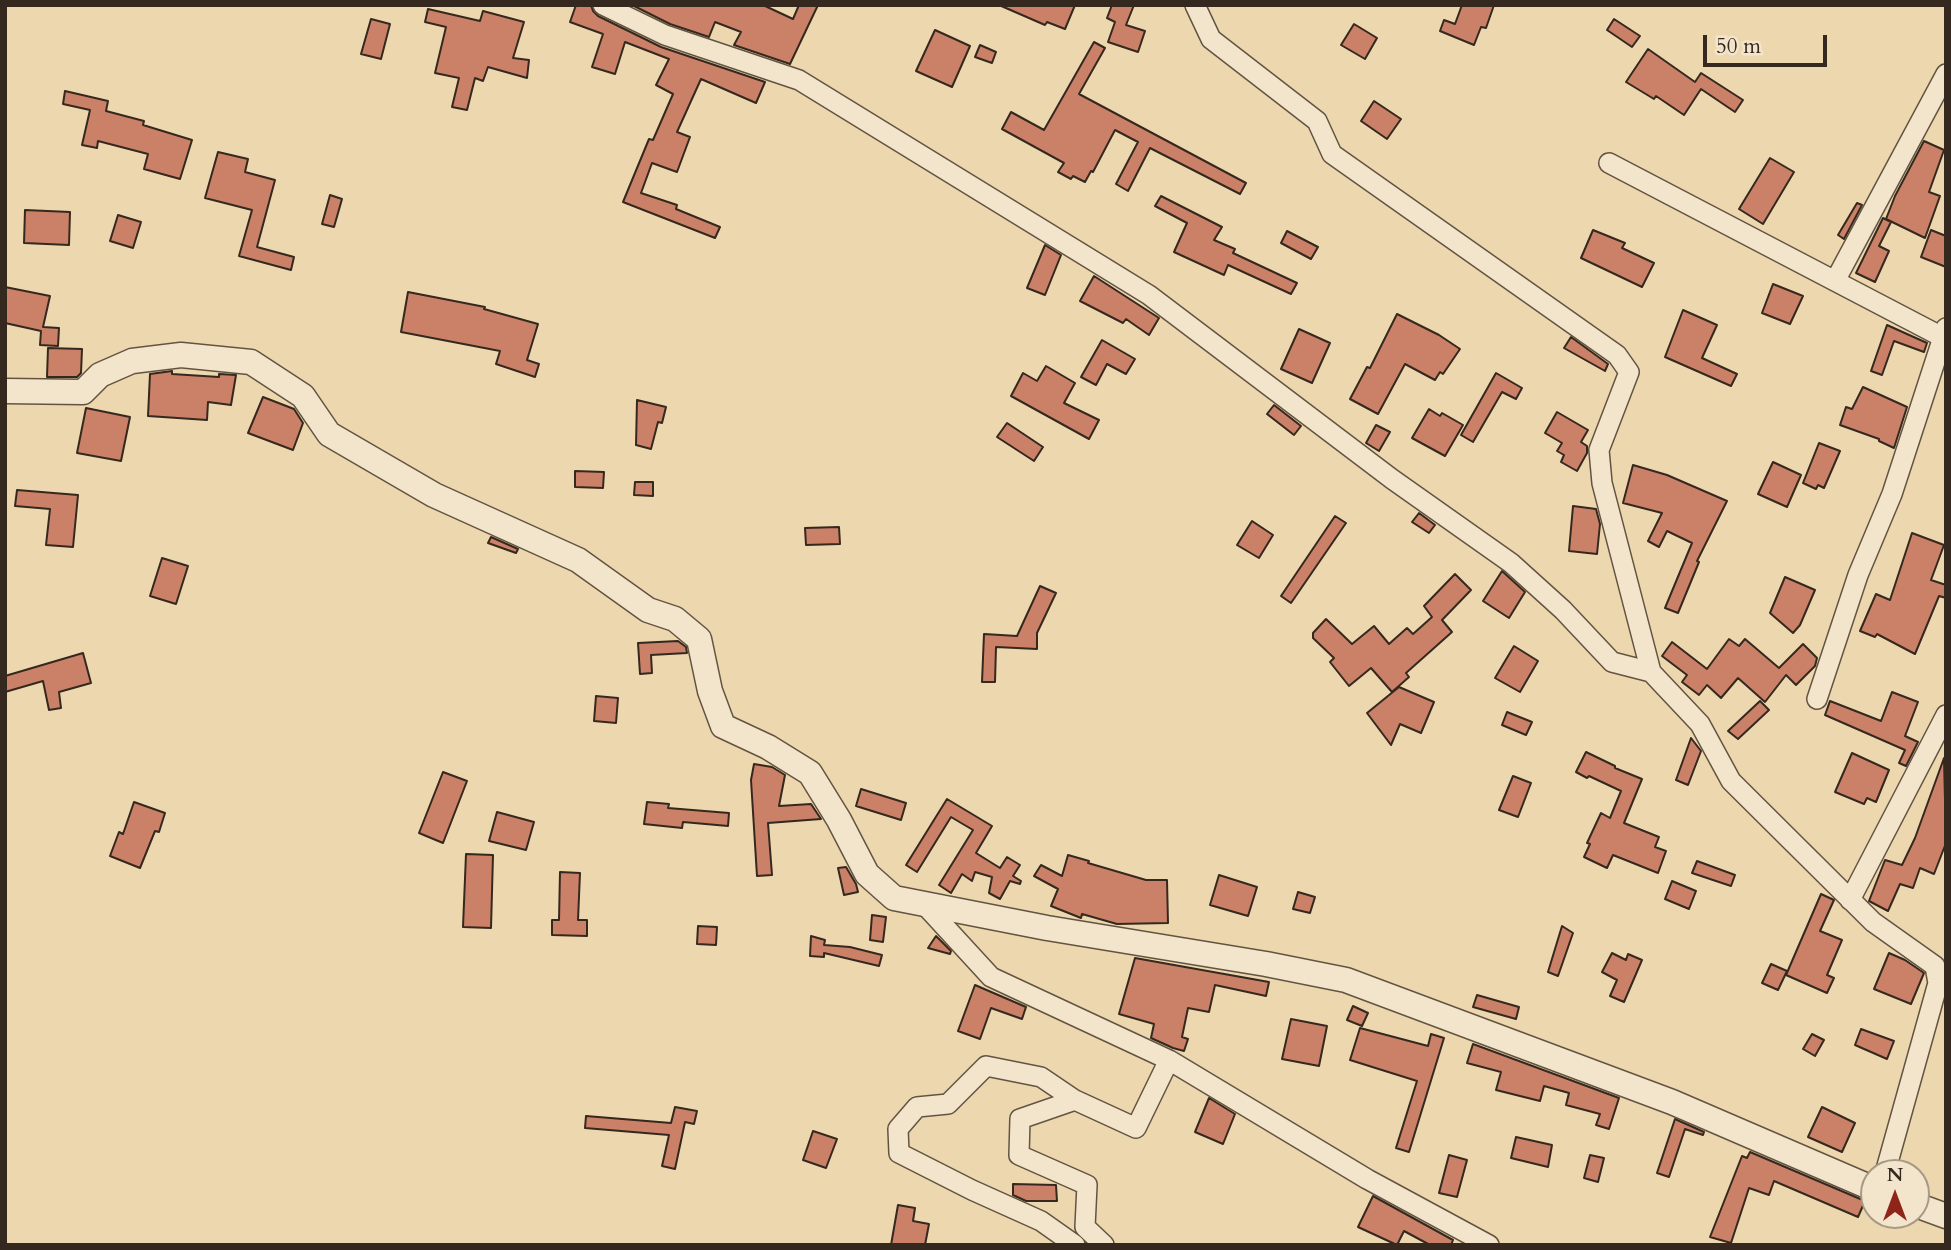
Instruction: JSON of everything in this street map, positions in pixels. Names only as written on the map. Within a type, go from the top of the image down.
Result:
[{"type":"street","points":[[603,5],[665,35],[799,80],[1149,295],[1392,479],[1511,563],[1563,610],[1612,662],[1651,672]]},
{"type":"street","points":[[1195,5],[1211,39],[1317,121],[1332,154],[1618,355],[1629,372],[1599,450],[1602,483],[1651,672],[1700,724],[1731,781],[1873,922],[1935,966],[1942,981],[1889,1159]]},
{"type":"street","points":[[1835,281],[1946,74]]},
{"type":"street","points":[[1609,163],[1945,335],[1892,494],[1858,575],[1817,699]]},
{"type":"street","points":[[5,391],[83,392],[100,376],[132,361],[181,355],[251,362],[303,396],[329,434],[434,495],[578,560],[648,610],[675,620],[699,639],[710,691],[723,726],[768,747],[810,773],[839,820],[867,874],[894,898],[1047,928],[1346,980],[1672,1102],[1860,1183]]},
{"type":"street","points":[[1850,900],[1946,715]]},
{"type":"street","points":[[923,904],[991,977],[1169,1060],[1367,1179],[1489,1245]]},
{"type":"street","points":[[1075,1245],[1041,1221],[900,1153],[898,1129],[917,1107],[948,1104],[986,1066],[1041,1077],[1075,1100],[1136,1128],[1169,1060]]},
{"type":"street","points":[[1075,1100],[1020,1119],[1019,1155],[1087,1185],[1085,1227],[1104,1245]]},
{"type":"building","points":[[576,5],[591,5],[598,16],[661,47],[765,82],[756,103],[701,79],[677,132],[690,137],[677,172],[652,163],[641,193],[677,205],[676,209],[720,227],[715,238],[623,202],[649,139],[653,140],[673,94],[656,85],[669,59],[625,42],[615,74],[592,67],[603,34],[570,22]]},
{"type":"building","points":[[632,5],[763,5],[793,19],[799,5],[818,5],[790,64],[734,45],[741,32],[715,22],[709,37],[670,24]]},
{"type":"building","points":[[999,5],[1075,5],[1065,29],[1047,22],[1045,25]]},
{"type":"building","points":[[1112,5],[1134,5],[1126,25],[1145,31],[1138,52],[1108,42],[1115,22],[1107,18]]},
{"type":"building","points":[[1462,5],[1494,5],[1486,28],[1481,27],[1474,45],[1440,31],[1444,20],[1455,24]]},
{"type":"building","points":[[428,9],[480,21],[483,11],[524,22],[513,58],[529,60],[527,78],[488,67],[483,81],[475,78],[467,110],[452,107],[459,78],[435,73],[446,27],[425,22]]},
{"type":"building","points":[[371,19],[390,24],[381,59],[361,54]]},
{"type":"building","points":[[1614,19],[1640,36],[1632,47],[1607,30]]},
{"type":"building","points":[[1354,24],[1377,38],[1365,59],[1341,45]]},
{"type":"building","points":[[935,30],[970,46],[952,87],[916,71]]},
{"type":"building","points":[[1094,42],[1105,48],[1079,94],[1246,183],[1240,194],[1150,148],[1128,191],[1116,184],[1138,142],[1115,130],[1085,182],[1073,176],[1071,179],[1058,172],[1064,163],[1002,129],[1011,112],[1044,130]]},
{"type":"building","points":[[980,45],[996,52],[992,63],[975,57]]},
{"type":"building","points":[[1648,49],[1695,82],[1701,73],[1743,100],[1735,112],[1701,89],[1684,115],[1656,96],[1654,99],[1626,82]]},
{"type":"building","points":[[65,91],[108,101],[106,111],[144,121],[143,125],[192,140],[180,179],[144,169],[148,154],[98,141],[97,148],[82,145],[90,110],[63,104]]},
{"type":"building","points":[[1374,101],[1401,119],[1387,139],[1361,121]]},
{"type":"building","points":[[1924,141],[1944,150],[1929,192],[1940,196],[1925,238],[1886,219]]},
{"type":"building","points":[[218,152],[248,159],[245,172],[275,180],[257,247],[294,257],[291,270],[239,256],[252,210],[205,198]]},
{"type":"building","points":[[1770,158],[1794,172],[1763,224],[1739,209]]},
{"type":"building","points":[[330,195],[342,199],[334,227],[322,224]]},
{"type":"building","points":[[1161,196],[1222,227],[1214,240],[1235,249],[1233,253],[1297,283],[1291,294],[1228,265],[1224,275],[1174,252],[1187,223],[1155,206]]},
{"type":"building","points":[[1857,203],[1862,205],[1844,239],[1838,235]]},
{"type":"building","points":[[25,210],[70,212],[69,245],[24,243]]},
{"type":"building","points":[[118,215],[141,222],[133,248],[110,241]]},
{"type":"building","points":[[1883,218],[1891,222],[1879,246],[1889,251],[1875,282],[1856,273]]},
{"type":"building","points":[[1593,230],[1625,243],[1622,248],[1654,263],[1642,287],[1581,258]]},
{"type":"building","points":[[1931,230],[1946,236],[1946,267],[1921,257]]},
{"type":"building","points":[[1287,231],[1318,247],[1311,259],[1281,243]]},
{"type":"building","points":[[1045,245],[1061,255],[1045,295],[1027,288]]},
{"type":"building","points":[[1094,276],[1159,318],[1149,335],[1126,319],[1123,323],[1080,301]]},
{"type":"building","points":[[1773,284],[1803,296],[1790,324],[1762,313]]},
{"type":"building","points":[[5,287],[50,296],[43,327],[59,328],[58,346],[40,345],[41,331],[5,323]]},
{"type":"building","points":[[408,292],[485,307],[484,309],[538,324],[527,360],[539,364],[535,377],[496,364],[500,351],[401,332]]},
{"type":"building","points":[[1683,310],[1717,325],[1702,358],[1737,374],[1731,386],[1665,357]]},
{"type":"building","points":[[1397,314],[1460,349],[1443,374],[1440,372],[1435,380],[1405,364],[1378,414],[1350,399],[1367,367],[1370,368]]},
{"type":"building","points":[[1887,325],[1927,343],[1924,352],[1894,341],[1882,375],[1871,371]]},
{"type":"building","points":[[1299,329],[1330,343],[1312,383],[1281,369]]},
{"type":"building","points":[[1571,337],[1608,364],[1605,371],[1564,348]]},
{"type":"building","points":[[1102,340],[1135,359],[1126,374],[1107,364],[1096,385],[1081,377]]},
{"type":"building","points":[[48,348],[82,349],[81,373],[77,377],[47,377]]},
{"type":"building","points":[[1046,366],[1075,383],[1064,403],[1099,420],[1089,439],[1011,396],[1023,373],[1037,381]]},
{"type":"building","points":[[172,371],[172,374],[219,377],[219,374],[236,375],[231,405],[208,402],[207,420],[148,416],[150,374]]},
{"type":"building","points":[[1496,373],[1522,388],[1516,399],[1502,392],[1473,442],[1461,435]]},
{"type":"building","points":[[1863,387],[1907,407],[1894,448],[1879,439],[1840,425],[1846,407],[1852,409]]},
{"type":"building","points":[[263,397],[294,409],[303,423],[293,450],[248,433]]},
{"type":"building","points":[[637,400],[666,407],[662,423],[658,422],[651,449],[636,445]]},
{"type":"building","points":[[1274,405],[1301,426],[1294,435],[1267,414]]},
{"type":"building","points":[[86,408],[130,417],[121,461],[77,453]]},
{"type":"building","points":[[1429,409],[1463,425],[1445,456],[1412,438]]},
{"type":"building","points":[[1557,412],[1588,430],[1581,442],[1587,446],[1587,453],[1577,471],[1561,462],[1564,455],[1557,451],[1562,443],[1545,433]]},
{"type":"building","points":[[1007,423],[1043,447],[1034,461],[997,437]]},
{"type":"building","points":[[1376,425],[1390,432],[1379,451],[1366,443]]},
{"type":"building","points":[[1819,443],[1840,451],[1824,488],[1818,485],[1816,489],[1803,483]]},
{"type":"building","points":[[1773,462],[1801,475],[1787,507],[1758,494]]},
{"type":"building","points":[[1633,465],[1667,475],[1727,501],[1697,561],[1699,562],[1678,613],[1665,608],[1692,543],[1667,531],[1659,547],[1648,541],[1662,513],[1623,503]]},
{"type":"building","points":[[575,471],[604,472],[603,488],[575,487]]},
{"type":"building","points":[[635,482],[653,482],[653,496],[634,495]]},
{"type":"building","points":[[17,490],[78,495],[73,547],[46,545],[50,509],[15,506]]},
{"type":"building","points":[[1573,506],[1596,509],[1600,524],[1597,554],[1569,551]]},
{"type":"building","points":[[1419,513],[1435,525],[1429,533],[1412,522]]},
{"type":"building","points":[[1335,516],[1346,523],[1291,603],[1281,596]]},
{"type":"building","points":[[1252,521],[1273,535],[1259,558],[1237,545]]},
{"type":"building","points":[[839,527],[840,544],[806,545],[805,528]]},
{"type":"building","points":[[1912,533],[1944,545],[1931,580],[1946,585],[1946,598],[1939,596],[1915,654],[1877,634],[1875,637],[1860,631],[1876,594],[1890,600]]},
{"type":"building","points":[[491,537],[518,549],[516,553],[488,543]]},
{"type":"building","points":[[162,558],[188,566],[176,604],[150,596]]},
{"type":"building","points":[[1502,571],[1525,592],[1509,618],[1483,601]]},
{"type":"building","points":[[1455,574],[1471,590],[1442,620],[1452,632],[1406,673],[1409,677],[1392,692],[1371,668],[1349,686],[1330,662],[1334,658],[1313,638],[1313,633],[1326,619],[1352,644],[1374,626],[1389,644],[1407,628],[1413,634],[1432,617],[1424,606]]},
{"type":"building","points":[[1785,577],[1815,590],[1800,625],[1793,633],[1770,613]]},
{"type":"building","points":[[1040,586],[1056,593],[1037,633],[1037,649],[996,647],[995,682],[982,682],[984,634],[1017,636]]},
{"type":"building","points":[[1729,639],[1739,646],[1745,639],[1779,668],[1803,644],[1817,658],[1815,666],[1796,685],[1786,675],[1765,702],[1738,678],[1721,698],[1707,685],[1699,695],[1682,682],[1687,675],[1662,656],[1672,642],[1707,669]]},
{"type":"building","points":[[678,641],[686,647],[687,653],[651,655],[652,673],[640,674],[638,643]]},
{"type":"building","points":[[1514,646],[1538,661],[1520,692],[1495,678]]},
{"type":"building","points":[[83,653],[91,683],[59,692],[61,708],[49,710],[43,681],[5,692],[5,676]]},
{"type":"building","points":[[1399,687],[1434,702],[1421,733],[1400,724],[1391,745],[1367,713]]},
{"type":"building","points":[[1892,692],[1918,702],[1905,736],[1918,742],[1906,766],[1899,763],[1905,750],[1825,715],[1830,701],[1881,721]]},
{"type":"building","points":[[596,696],[618,698],[616,723],[594,721]]},
{"type":"building","points":[[1760,701],[1769,710],[1738,739],[1728,731]]},
{"type":"building","points":[[1507,712],[1532,722],[1526,735],[1502,725]]},
{"type":"building","points":[[1691,738],[1701,751],[1688,785],[1676,780]]},
{"type":"building","points":[[1586,752],[1642,779],[1624,823],[1659,837],[1655,847],[1666,851],[1658,873],[1613,855],[1607,868],[1584,857],[1590,844],[1587,843],[1601,813],[1610,818],[1621,791],[1576,772]]},
{"type":"building","points":[[1852,753],[1889,770],[1876,802],[1867,798],[1864,804],[1835,792]]},
{"type":"building","points":[[1944,758],[1946,843],[1934,874],[1920,868],[1913,888],[1900,884],[1888,911],[1869,901],[1885,860],[1902,865],[1915,838]]},
{"type":"building","points":[[754,764],[772,767],[785,775],[779,806],[811,804],[821,819],[768,823],[772,875],[757,876],[751,780]]},
{"type":"building","points":[[443,772],[467,781],[443,843],[419,833]]},
{"type":"building","points":[[1513,776],[1531,783],[1518,817],[1499,810]]},
{"type":"building","points":[[861,789],[906,803],[901,820],[856,806]]},
{"type":"building","points":[[947,799],[992,826],[976,853],[1000,868],[1007,857],[1020,865],[1013,876],[1021,881],[1020,884],[1010,881],[1000,899],[989,893],[992,877],[975,872],[972,881],[962,874],[951,893],[939,885],[973,830],[951,817],[917,872],[906,865]]},
{"type":"building","points":[[134,802],[165,813],[159,832],[155,831],[140,868],[110,856],[119,832],[123,834]]},
{"type":"building","points":[[647,802],[669,804],[668,808],[729,813],[728,826],[683,822],[682,828],[644,824]]},
{"type":"building","points":[[497,812],[534,822],[526,850],[489,841]]},
{"type":"building","points":[[466,854],[493,855],[491,928],[463,927]]},
{"type":"building","points":[[1068,855],[1146,880],[1167,880],[1168,923],[1117,924],[1082,914],[1081,918],[1051,906],[1058,889],[1034,876],[1041,865],[1062,876]]},
{"type":"building","points":[[1697,861],[1735,875],[1731,886],[1692,873]]},
{"type":"building","points":[[846,867],[858,892],[844,895],[838,868]]},
{"type":"building","points":[[560,872],[580,873],[578,920],[587,920],[587,936],[552,935],[552,920],[559,920]]},
{"type":"building","points":[[1219,875],[1257,887],[1248,916],[1210,905]]},
{"type":"building","points":[[1672,881],[1696,891],[1689,909],[1665,899]]},
{"type":"building","points":[[1298,892],[1315,897],[1310,913],[1293,909]]},
{"type":"building","points":[[1821,894],[1834,900],[1820,931],[1842,940],[1827,975],[1834,978],[1827,993],[1786,975]]},
{"type":"building","points":[[872,915],[886,917],[883,942],[870,940]]},
{"type":"building","points":[[698,926],[717,927],[716,945],[697,944]]},
{"type":"building","points":[[1562,926],[1573,933],[1558,976],[1548,972]]},
{"type":"building","points":[[811,936],[825,940],[824,945],[850,947],[882,955],[879,966],[824,953],[824,957],[810,956]]},
{"type":"building","points":[[936,936],[951,951],[950,954],[928,948]]},
{"type":"building","points":[[1612,953],[1626,960],[1628,954],[1642,960],[1624,1002],[1610,996],[1617,980],[1602,972]]},
{"type":"building","points":[[1889,953],[1924,973],[1911,1004],[1874,989]]},
{"type":"building","points":[[1135,958],[1269,982],[1266,996],[1215,985],[1209,1012],[1188,1008],[1182,1037],[1188,1039],[1184,1051],[1173,1048],[1151,1038],[1154,1024],[1119,1014]]},
{"type":"building","points":[[1771,964],[1787,971],[1778,990],[1762,983]]},
{"type":"building","points":[[975,985],[1026,1007],[1022,1019],[991,1008],[980,1039],[958,1031]]},
{"type":"building","points":[[1477,995],[1519,1007],[1516,1019],[1473,1007]]},
{"type":"building","points":[[1353,1006],[1368,1013],[1362,1026],[1347,1020]]},
{"type":"building","points":[[1291,1019],[1327,1026],[1319,1066],[1282,1059]]},
{"type":"building","points":[[1360,1028],[1428,1046],[1431,1034],[1444,1038],[1409,1152],[1396,1148],[1417,1081],[1350,1060]]},
{"type":"building","points":[[1861,1029],[1894,1041],[1887,1059],[1855,1045]]},
{"type":"building","points":[[1812,1034],[1824,1040],[1815,1056],[1803,1049]]},
{"type":"building","points":[[1473,1044],[1619,1098],[1609,1129],[1596,1125],[1600,1114],[1566,1105],[1569,1093],[1544,1086],[1540,1101],[1496,1090],[1501,1072],[1467,1063]]},
{"type":"building","points":[[1209,1098],[1235,1114],[1223,1144],[1195,1132]]},
{"type":"building","points":[[675,1107],[697,1111],[694,1124],[685,1122],[675,1169],[662,1166],[669,1135],[585,1128],[586,1116],[671,1123]]},
{"type":"building","points":[[1822,1107],[1855,1123],[1842,1152],[1808,1137]]},
{"type":"building","points":[[1675,1119],[1704,1132],[1703,1135],[1685,1129],[1669,1177],[1657,1173]]},
{"type":"building","points":[[813,1131],[837,1139],[826,1168],[803,1160]]},
{"type":"building","points":[[1516,1137],[1552,1145],[1548,1167],[1511,1158]]},
{"type":"building","points":[[1750,1152],[1860,1199],[1858,1217],[1774,1181],[1769,1195],[1749,1188],[1731,1243],[1710,1237],[1742,1156],[1747,1158]]},
{"type":"building","points":[[1449,1155],[1467,1160],[1457,1197],[1439,1193]]},
{"type":"building","points":[[1590,1155],[1604,1158],[1598,1182],[1584,1178]]},
{"type":"building","points":[[1013,1184],[1056,1185],[1057,1201],[1026,1201],[1013,1195]]},
{"type":"building","points":[[1373,1196],[1453,1240],[1451,1245],[1430,1245],[1404,1231],[1397,1245],[1358,1227]]},
{"type":"building","points":[[898,1205],[915,1208],[913,1221],[929,1224],[925,1245],[891,1245]]}]
